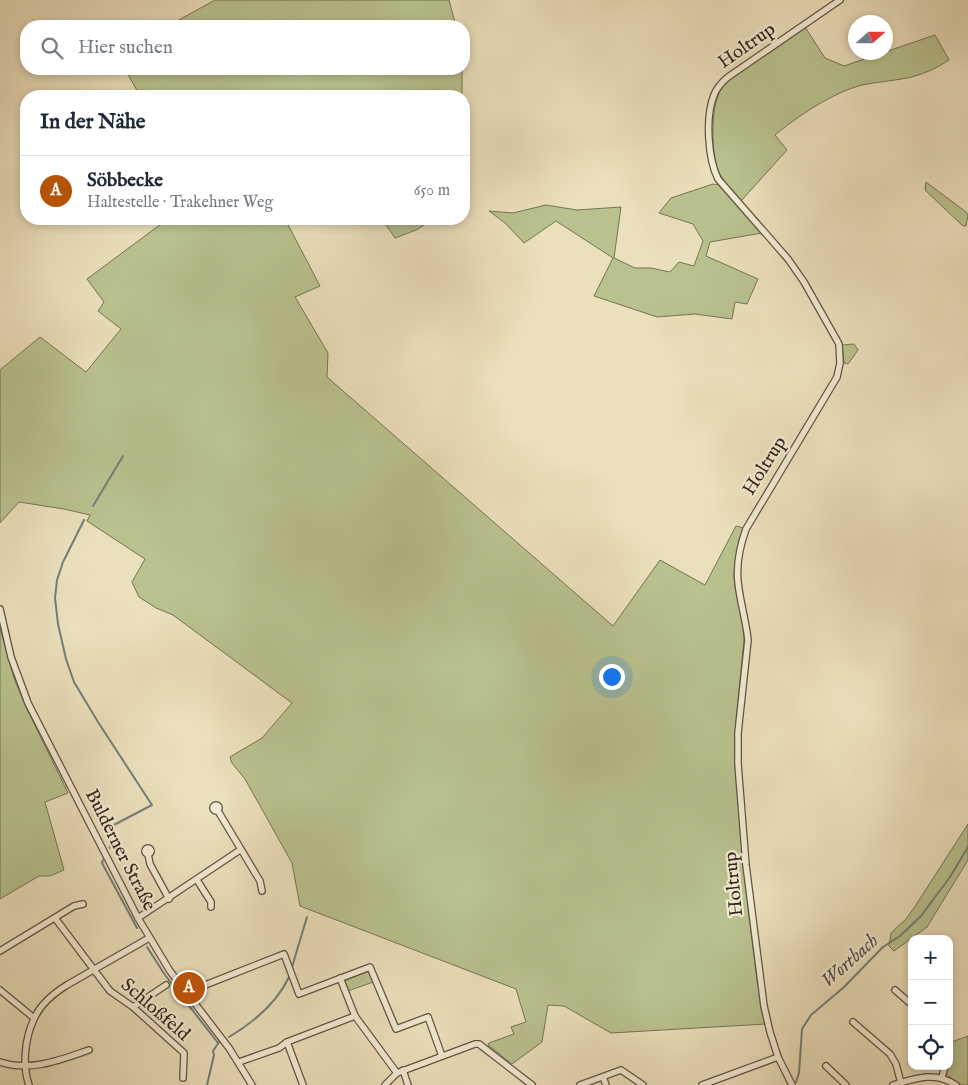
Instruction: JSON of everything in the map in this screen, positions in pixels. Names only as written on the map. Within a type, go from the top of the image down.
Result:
[{"type":"street","name":"Holtrup","points":[[792,1085],[778,1057],[764,1006],[746,865],[738,734],[748,640],[746,618],[738,583],[737,565],[746,529],[837,377],[840,350],[836,337],[796,269],[718,179],[709,150],[710,116],[713,96],[718,87],[728,77],[840,0]]},
{"type":"street","name":"Bulderner Straße","points":[[0,609],[11,657],[28,703],[138,918],[149,938],[187,994],[239,1062],[252,1085]]},
{"type":"street","points":[[218,811],[260,881],[262,891]]},
{"type":"street","points":[[138,918],[240,850]]},
{"type":"street","points":[[148,854],[150,864],[169,898]]},
{"type":"street","points":[[197,880],[211,902],[212,907]]},
{"type":"street","points":[[0,951],[74,906],[83,904]]},
{"type":"street","name":"Schloßfeld","points":[[56,918],[110,991],[133,1008],[184,1053],[183,1078]]},
{"type":"street","name":"Schloßfeld","points":[[30,1085],[26,1066],[26,1048],[34,1018],[57,992],[149,938]]},
{"type":"street","points":[[187,994],[190,991],[284,954],[299,994],[370,967],[396,1029],[428,1017],[442,1056]]},
{"type":"street","points":[[340,978],[355,1016],[400,1072],[408,1085]]},
{"type":"street","points":[[133,1008],[166,985]]},
{"type":"street","points":[[0,990],[34,1018]]},
{"type":"street","points":[[895,990],[908,1001]]},
{"type":"street","points":[[239,1062],[279,1048],[287,1042],[355,1016]]},
{"type":"street","points":[[853,1022],[890,1054],[896,1064],[901,1083]]},
{"type":"street","points":[[287,1042],[303,1085]]},
{"type":"street","points":[[385,1085],[400,1072],[479,1044],[532,1085]]},
{"type":"street","points":[[0,1062],[26,1066],[57,1061],[89,1050]]},
{"type":"street","points":[[702,1085],[778,1057]]},
{"type":"street","points":[[826,1066],[846,1085]]},
{"type":"street","points":[[580,1085],[623,1070],[643,1085]]},
{"type":"street","points":[[942,1077],[944,1070]]},
{"type":"street","points":[[893,1085],[930,1076],[942,1077],[956,1085]]},
{"type":"street","points":[[603,1077],[606,1085]]},
{"type":"green space","points":[[215,0],[449,0],[454,20],[179,20]]},
{"type":"green space","points":[[805,27],[825,58],[844,66],[862,60],[893,60],[893,49],[935,35],[949,60],[913,77],[867,84],[851,89],[827,99],[794,120],[775,135],[787,150],[741,201],[723,179],[715,160],[714,150],[713,127],[715,107],[718,96],[729,78]]},
{"type":"green space","points":[[128,75],[462,75],[462,90],[137,90]]},
{"type":"green space","points":[[926,182],[966,212],[968,215],[966,226],[963,226],[925,190]]},
{"type":"green space","points":[[713,184],[719,185],[762,233],[710,242],[706,256],[758,279],[747,304],[735,302],[732,319],[695,314],[657,317],[594,296],[613,258],[556,221],[524,243],[505,223],[489,211],[513,213],[546,205],[577,210],[621,207],[614,258],[635,268],[651,268],[670,272],[679,262],[694,266],[703,241],[693,224],[659,213],[671,198]]},
{"type":"green space","points":[[160,225],[288,225],[320,286],[295,297],[328,353],[327,377],[613,626],[660,560],[705,585],[736,526],[744,528],[734,571],[744,639],[735,733],[735,764],[743,865],[757,980],[766,1024],[611,1033],[564,1006],[548,1005],[542,1042],[512,1064],[488,1045],[514,1034],[511,1027],[526,1022],[516,989],[300,906],[292,863],[245,779],[232,763],[230,757],[262,738],[292,703],[173,615],[156,608],[139,597],[132,582],[145,559],[87,521],[90,515],[19,502],[0,523],[0,370],[40,337],[86,372],[121,329],[98,311],[104,302],[87,279]]},
{"type":"green space","points":[[386,225],[424,225],[416,230],[395,238]]},
{"type":"green space","points":[[854,344],[858,350],[848,364],[844,363],[842,345]]},
{"type":"green space","points":[[0,628],[14,678],[25,705],[68,793],[45,802],[64,870],[50,876],[39,876],[0,899]]},
{"type":"green space","points":[[968,824],[968,860],[927,927],[916,935],[908,935],[908,941],[894,951],[889,946],[891,933],[906,919]]},
{"type":"green space","points":[[369,971],[373,982],[348,991],[344,981]]},
{"type":"green space","points":[[968,1036],[968,1085],[961,1085],[946,1074],[947,1070],[953,1070],[953,1042]]},
{"type":"waterway","points":[[93,506],[123,456]]},
{"type":"waterway","points":[[84,520],[63,562],[57,580],[55,598],[58,624],[66,659],[74,682],[152,805],[108,828],[106,831],[110,848]]},
{"type":"waterway","name":"Wortbach","points":[[796,1082],[799,1073],[802,1029],[811,1015],[843,988],[883,947],[900,936],[921,916],[950,877],[968,847]]},
{"type":"waterway","points":[[103,860],[102,863],[137,928]]},
{"type":"waterway","points":[[292,967],[307,917]]},
{"type":"waterway","points":[[147,947],[165,975],[218,1043]]},
{"type":"waterway","points":[[229,1037],[264,1011],[278,995],[289,977]]},
{"type":"waterway","points":[[207,1085],[214,1055],[213,1051],[219,1042]]},
{"type":"place","name":"Söbbecke","points":[[189,988]]}]
